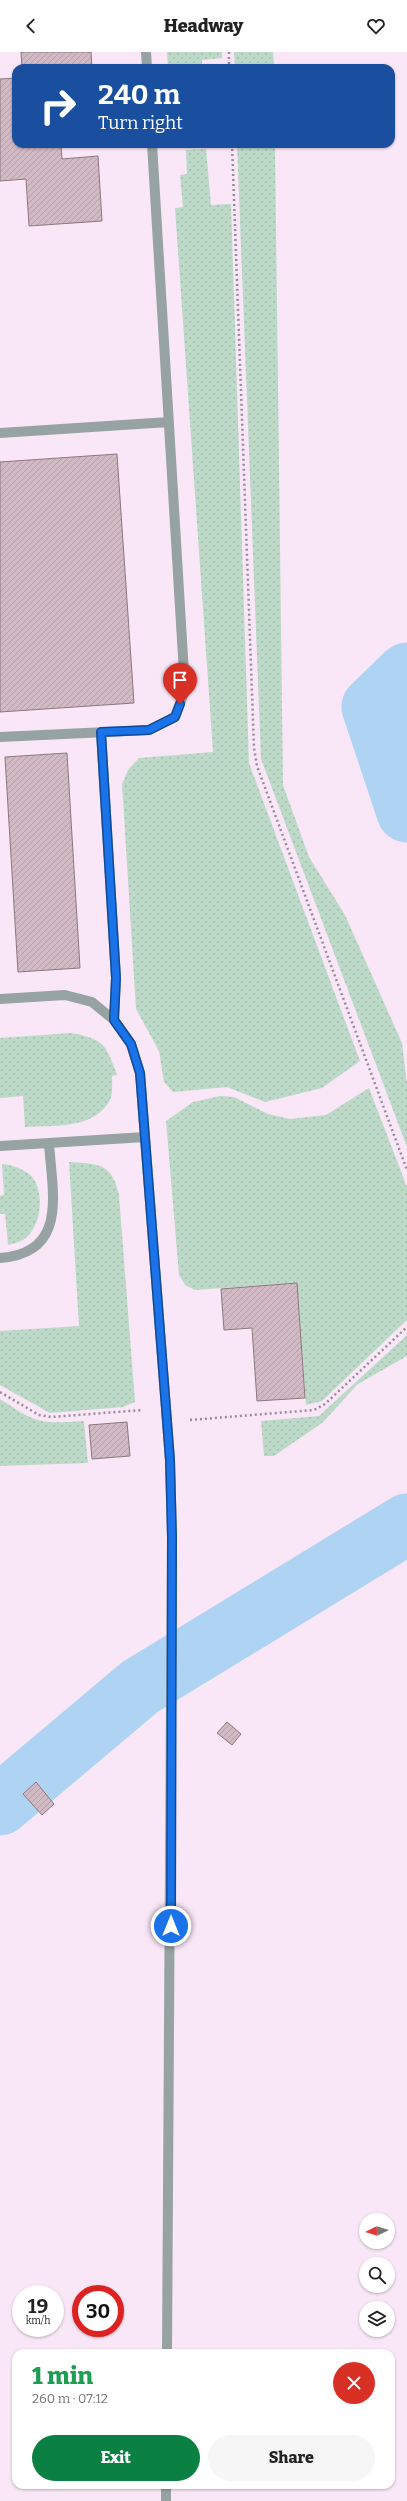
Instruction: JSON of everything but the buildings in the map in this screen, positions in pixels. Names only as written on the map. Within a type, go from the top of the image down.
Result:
[{"type":"street","points":[[146,52],[147,64]]},
{"type":"street","points":[[0,737],[149,730],[175,717],[185,690],[152,148]]},
{"type":"street","points":[[0,433],[169,422]]},
{"type":"street","points":[[101,732],[116,978],[114,1020]]},
{"type":"street","points":[[0,999],[65,994],[92,1002],[114,1020],[131,1044],[140,1073],[167,1422],[172,1537],[172,1736],[167,2349]]},
{"type":"street","points":[[0,1146],[145,1137]]},
{"type":"street","points":[[0,1258],[26,1252],[43,1241],[51,1226],[53,1208],[49,1143]]},
{"type":"street","points":[[166,2489],[166,2501]]},
{"type":"path","points":[[229,52],[229,64]]},
{"type":"path","points":[[232,148],[254,748],[257,766],[407,1170]]},
{"type":"path","points":[[167,1422],[314,1410],[325,1404],[407,1327]]},
{"type":"path","points":[[0,1392],[39,1415],[51,1417],[166,1408]]},
{"type":"green space","points":[[167,52],[222,52],[222,58],[202,60],[202,64],[168,64]]},
{"type":"green space","points":[[234,52],[273,52],[274,64],[235,64]]},
{"type":"green space","points":[[237,148],[275,148],[283,785],[309,857],[345,915],[402,1043],[407,1084],[407,1147],[261,759]]},
{"type":"green space","points":[[206,149],[211,205],[231,204],[249,763],[360,1061],[322,1088],[265,1102],[227,1087],[173,1092],[164,1082],[159,1051],[136,1009],[122,784],[128,770],[139,758],[213,752],[175,208],[183,207],[180,175],[187,174],[186,150]]},
{"type":"green space","points":[[71,1033],[82,1035],[97,1041],[110,1056],[117,1075],[112,1076],[112,1091],[110,1100],[103,1110],[94,1117],[83,1121],[72,1124],[25,1127],[23,1096],[0,1098],[0,1038]]},
{"type":"green space","points":[[369,1088],[407,1187],[407,1320],[322,1401],[306,1405],[297,1283],[195,1290],[185,1285],[179,1275],[166,1121],[193,1102],[220,1096],[234,1097],[268,1114],[290,1119],[326,1115]]},
{"type":"green space","points":[[69,1162],[103,1167],[108,1171],[116,1184],[119,1195],[135,1402],[123,1407],[50,1413],[0,1385],[0,1331],[79,1326]]},
{"type":"green space","points":[[2,1164],[19,1168],[27,1172],[33,1178],[37,1185],[40,1202],[37,1220],[29,1235],[23,1240],[8,1245],[5,1214],[0,1214],[0,1196],[4,1195]]},
{"type":"green space","points":[[407,1335],[407,1356],[358,1384],[322,1423],[274,1456],[264,1456],[261,1421],[319,1416]]},
{"type":"green space","points":[[0,1399],[31,1418],[48,1422],[84,1421],[88,1463],[0,1466]]},
{"type":"waterway","points":[[407,673],[372,707],[407,812]]},
{"type":"waterway","points":[[0,1805],[140,1687],[407,1524]]},
{"type":"route","points":[[171,1926],[172,1537],[170,1460],[140,1073],[131,1044],[114,1020],[116,978],[101,732],[149,730],[175,717],[180,704]]}]
